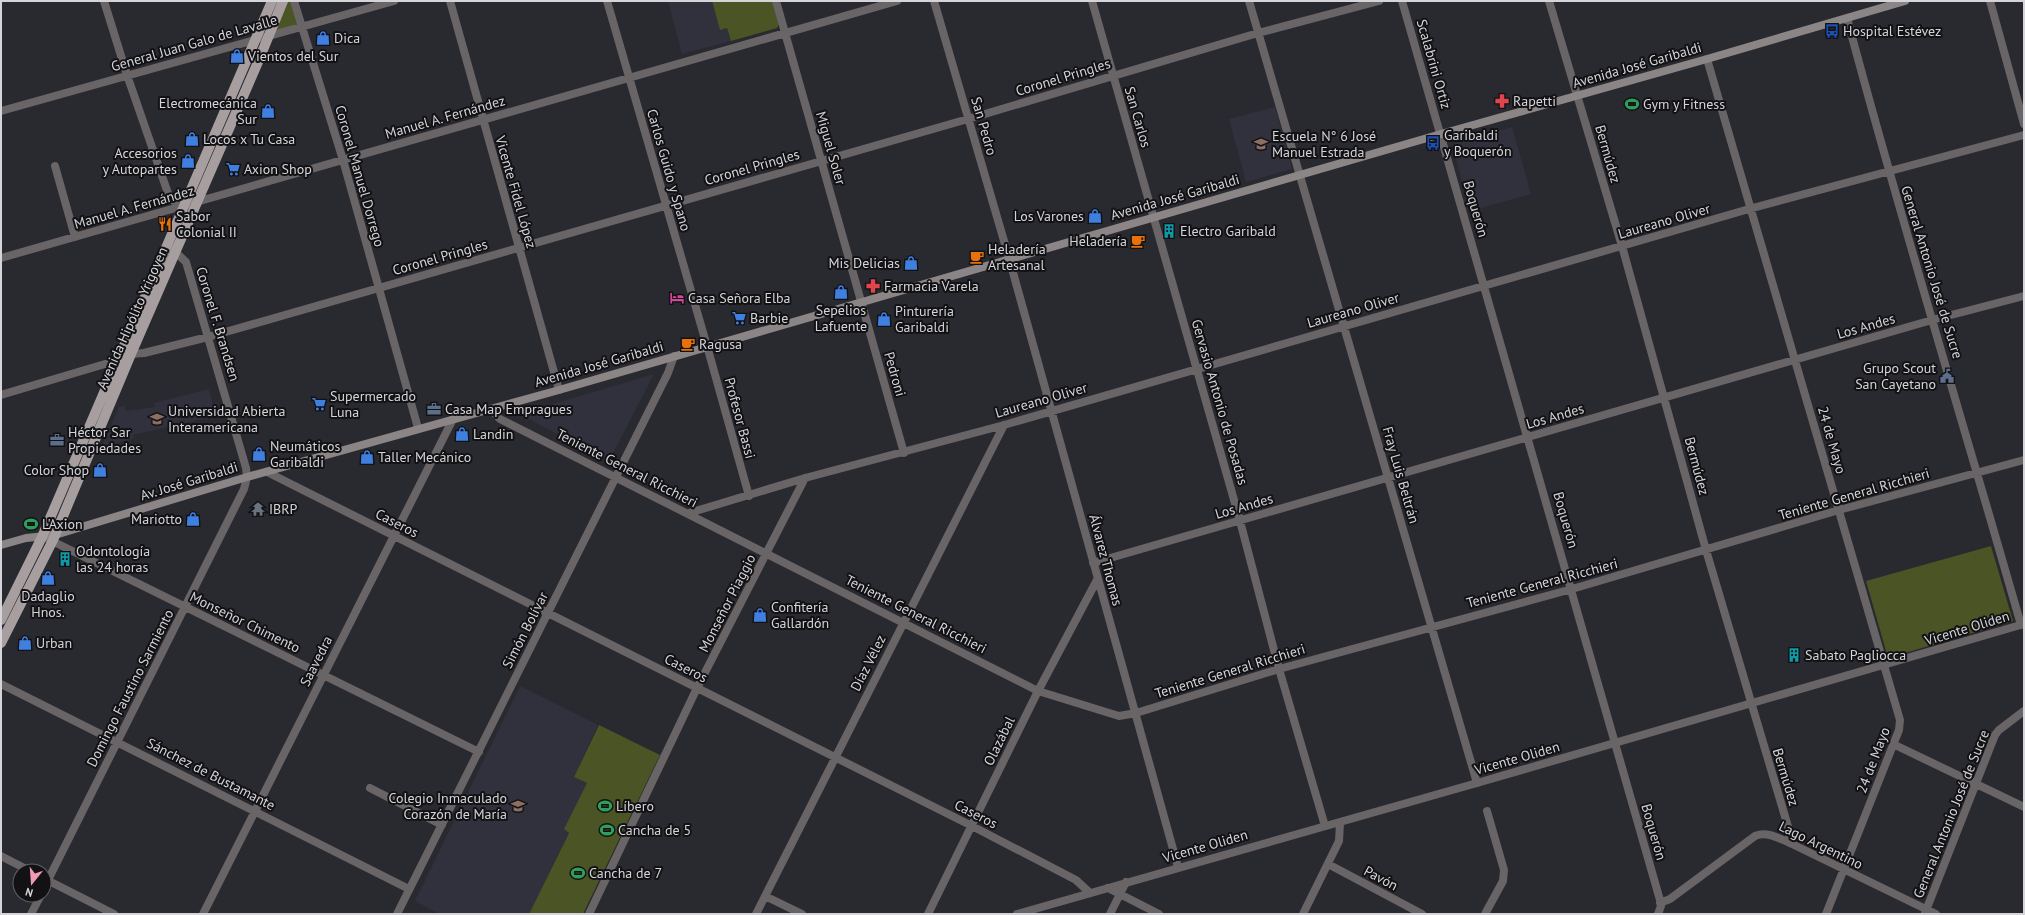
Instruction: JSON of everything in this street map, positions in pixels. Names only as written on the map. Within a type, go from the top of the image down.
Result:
[{"type":"main road","name":"Avenida Hipólito Yrigoyen","points":[[1,620],[42,537],[272,1]]},
{"type":"main road","name":"Avenida Hipólito Yrigoyen","points":[[1,643],[54,538],[131,354],[177,251],[283,1]]},
{"type":"main road","name":"Avenida José Garibaldi","points":[[453,419],[1905,1]]},
{"type":"main road","name":"Av. José Garibaldi","points":[[54,538],[247,477],[453,419]]},
{"type":"main road","points":[[1,545],[26,538],[42,537]]},
{"type":"street","points":[[104,1],[127,75],[170,199],[183,206]]},
{"type":"street","name":"Coronel Manuel Dorrego","points":[[294,1],[343,160],[418,428]]},
{"type":"street","name":"General Juan Galo de Lavalle","points":[[1,111],[256,38],[302,27],[394,1]]},
{"type":"street","name":"Vicente Fidel López","points":[[450,1],[558,390]]},
{"type":"street","name":"Carlos Guido y Spano","points":[[608,1],[707,346]]},
{"type":"street","name":"Miguel Soler","points":[[776,1],[820,161],[862,302]]},
{"type":"street","name":"Manuel A. Fernández","points":[[1,258],[897,1]]},
{"type":"street","name":"San Pedro","points":[[934,1],[1009,258]]},
{"type":"street","name":"San Carlos","points":[[1092,1],[1153,217]]},
{"type":"street","name":"Fray Luis Beltrán","points":[[1249,1],[1301,174],[1477,783]]},
{"type":"street","name":"Coronel Pringles","points":[[131,354],[144,353],[208,336],[379,288],[968,119],[1258,33],[1379,1]]},
{"type":"street","name":"Scalabrini Ortiz","points":[[1402,1],[1441,134]]},
{"type":"street","name":"Bermúdez","points":[[1549,1],[1622,246],[1750,705],[1789,830],[1790,843]]},
{"type":"street","points":[[1990,1],[2024,124]]},
{"type":"street","name":"General Antonio José de Sucre","points":[[1847,18],[1888,172],[2022,625]]},
{"type":"street","name":"24 de Mayo","points":[[1707,59],[1900,720],[1893,744],[1826,914]]},
{"type":"street","name":"Boquerón","points":[[1441,134],[1529,437],[1660,903],[1659,914]]},
{"type":"street","name":"Laureano Oliver","points":[[689,513],[806,478],[1004,425],[1752,209],[2024,134]]},
{"type":"street","points":[[55,166],[76,237]]},
{"type":"street","name":"Gervasio Antonio de Posadas","points":[[1153,217],[1240,521],[1279,668],[1325,826]]},
{"type":"street","points":[[167,245],[177,251]]},
{"type":"street","name":"Coronel F. Brandsen","points":[[177,251],[186,262],[246,468],[247,477]]},
{"type":"street","name":"Álvarez Thomas","points":[[1009,258],[1178,868]]},
{"type":"street","name":"Los Andes","points":[[1093,563],[1388,477],[1665,399],[1932,320],[2024,296]]},
{"type":"street","name":"Pedroni","points":[[862,302],[904,453]]},
{"type":"street","name":"Profesor Bassi","points":[[707,346],[749,496]]},
{"type":"street","name":"Simón Bolívar","points":[[397,914],[668,374],[674,356]]},
{"type":"street","points":[[1,395],[104,364],[115,366]]},
{"type":"street","name":"Teniente General Ricchieri","points":[[490,409],[500,419],[689,513],[1038,692],[1119,716],[1136,713],[1279,668],[1572,589],[1839,510],[2024,460]]},
{"type":"street","name":"Saavedra","points":[[203,914],[453,419]]},
{"type":"street","name":"Díaz Vélez","points":[[756,914],[834,757],[1004,425]]},
{"type":"street","name":"Caseros","points":[[267,472],[972,826],[1076,880],[1090,893]]},
{"type":"street","name":"Domingo Faustino Sarmiento","points":[[52,868],[186,607],[244,489],[247,477]]},
{"type":"street","name":"Monseñor Piaggio","points":[[589,914],[698,688],[806,478]]},
{"type":"street","name":"Monseñor Chimento","points":[[42,537],[54,538],[186,607],[479,752]]},
{"type":"street","name":"Olazábal","points":[[928,914],[1038,692],[1097,580]]},
{"type":"street","name":"Vicente Oliden","points":[[1017,914],[1126,882],[1340,823],[2022,625]]},
{"type":"street","name":"Sánchez de Bustamante","points":[[1,684],[118,741],[409,889]]},
{"type":"street","name":"General Antonio José de Sucre","points":[[1925,912],[1995,735],[1999,730],[2024,711]]},
{"type":"street","points":[[1893,744],[2024,807]]},
{"type":"street","points":[[370,788],[442,825]]},
{"type":"street","points":[[1485,914],[1503,881],[1504,870],[1487,811]]},
{"type":"street","points":[[1303,914],[1339,841],[1340,823]]},
{"type":"street","name":"Lago Argentino","points":[[1660,903],[1670,899],[1755,836],[1767,834],[1790,843],[1925,912],[1936,914]]},
{"type":"street","points":[[1,856],[15,863]]},
{"type":"street","name":"Pavón","points":[[1328,864],[1422,914]]},
{"type":"street","points":[[52,882],[114,914]]},
{"type":"street","points":[[1110,914],[1126,882]]},
{"type":"street","points":[[1108,888],[1159,914]]},
{"type":"street","points":[[765,896],[802,914]]},
{"type":"street","points":[[31,914],[37,903]]},
{"type":"shaded area","points":[[668,1],[712,1],[720,29],[727,28],[731,41],[682,54]]},
{"type":"shaded area","name":"Escuela N° 6 José Manuel Estrada","points":[[1275,107],[1292,169],[1246,182],[1229,119]]},
{"type":"shaded area","points":[[1512,127],[1531,194],[1470,211],[1452,144]]},
{"type":"shaded area","points":[[654,374],[609,461],[519,414]]},
{"type":"shaded area","name":"Universidad Abierta Interamericana","points":[[209,389],[215,416],[133,435],[134,438],[101,448],[119,407],[125,406],[126,411],[155,407],[154,403]]},
{"type":"shaded area","name":"Colegio Inmaculado Corazón de María","points":[[520,686],[598,725],[574,777],[587,783],[564,829],[569,832],[529,914],[440,914],[415,901]]},
{"type":"green space","points":[[285,1],[293,1],[302,25],[272,34]]},
{"type":"green space","points":[[712,1],[773,1],[779,24],[777,28],[731,41],[727,28],[720,30]]},
{"type":"green space","points":[[1991,546],[2013,621],[1888,658],[1866,581]]},
{"type":"green space","name":"Líbero","points":[[599,725],[660,755],[583,914],[529,914],[569,833],[564,829],[587,783],[574,777]]},
{"type":"place","name":"Hospital Estévez","points":[[1832,31]]},
{"type":"place","name":"Dica","points":[[323,38]]},
{"type":"place","name":"Vientos del Sur","points":[[237,56]]},
{"type":"place","name":"Rapetti","points":[[1502,101]]},
{"type":"place","name":"Gym y Fitness","points":[[1632,104]]},
{"type":"place","name":"Electromecánica Sur","points":[[268,111]]},
{"type":"place","name":"Locos x Tu Casa","points":[[192,139]]},
{"type":"place","name":"Garibaldi y Boquerón","points":[[1433,143]]},
{"type":"place","name":"Escuela N° 6 José Manuel Estrada","points":[[1261,144]]},
{"type":"place","name":"Accesorios y Autopartes","points":[[188,161]]},
{"type":"place","name":"Axion Shop","points":[[233,169]]},
{"type":"place","name":"Los Varones","points":[[1095,216]]},
{"type":"place","name":"Sabor Colonial II","points":[[165,224]]},
{"type":"place","name":"Electro Garibald","points":[[1169,231]]},
{"type":"place","name":"Heladería","points":[[1138,241]]},
{"type":"place","name":"Heladería Artesanal","points":[[977,257]]},
{"type":"place","name":"Mis Delicias","points":[[911,263]]},
{"type":"place","name":"Farmacia Varela","points":[[873,286]]},
{"type":"place","name":"Sepelios Lafuente","points":[[841,292]]},
{"type":"place","name":"Casa Señora Elba","points":[[677,298]]},
{"type":"place","name":"Barbie","points":[[739,318]]},
{"type":"place","name":"Pinturería Garibaldi","points":[[884,319]]},
{"type":"place","name":"Ragusa","points":[[688,344]]},
{"type":"place","name":"Grupo Scout San Cayetano","points":[[1947,376]]},
{"type":"place","name":"Supermercado Luna","points":[[319,404]]},
{"type":"place","name":"Casa Map Empragues","points":[[434,409]]},
{"type":"place","name":"Universidad Abierta Interamericana","points":[[157,419]]},
{"type":"place","name":"Landin","points":[[462,434]]},
{"type":"place","name":"Héctor Sar Propiedades","points":[[57,440]]},
{"type":"place","name":"Neumáticos Garibaldi","points":[[259,454]]},
{"type":"place","name":"Taller Mecánico","points":[[367,457]]},
{"type":"place","name":"Color Shop","points":[[100,470]]},
{"type":"place","name":"IBRP","points":[[258,509]]},
{"type":"place","name":"Mariotto","points":[[193,519]]},
{"type":"place","name":"L'Axion","points":[[31,524]]},
{"type":"place","name":"Odontología las 24 horas","points":[[65,559]]},
{"type":"place","name":"Dadaglio Hnos.","points":[[48,578]]},
{"type":"place","name":"Confitería Gallardón","points":[[760,615]]},
{"type":"place","name":"Urban","points":[[25,643]]},
{"type":"place","name":"Sabato Pagliocca","points":[[1794,655]]},
{"type":"place","name":"Colegio Inmaculado Corazón de María","points":[[518,806]]},
{"type":"place","name":"Líbero","points":[[605,806]]},
{"type":"place","name":"Cancha de 5","points":[[607,830]]},
{"type":"place","name":"Cancha de 7","points":[[578,873]]}]
